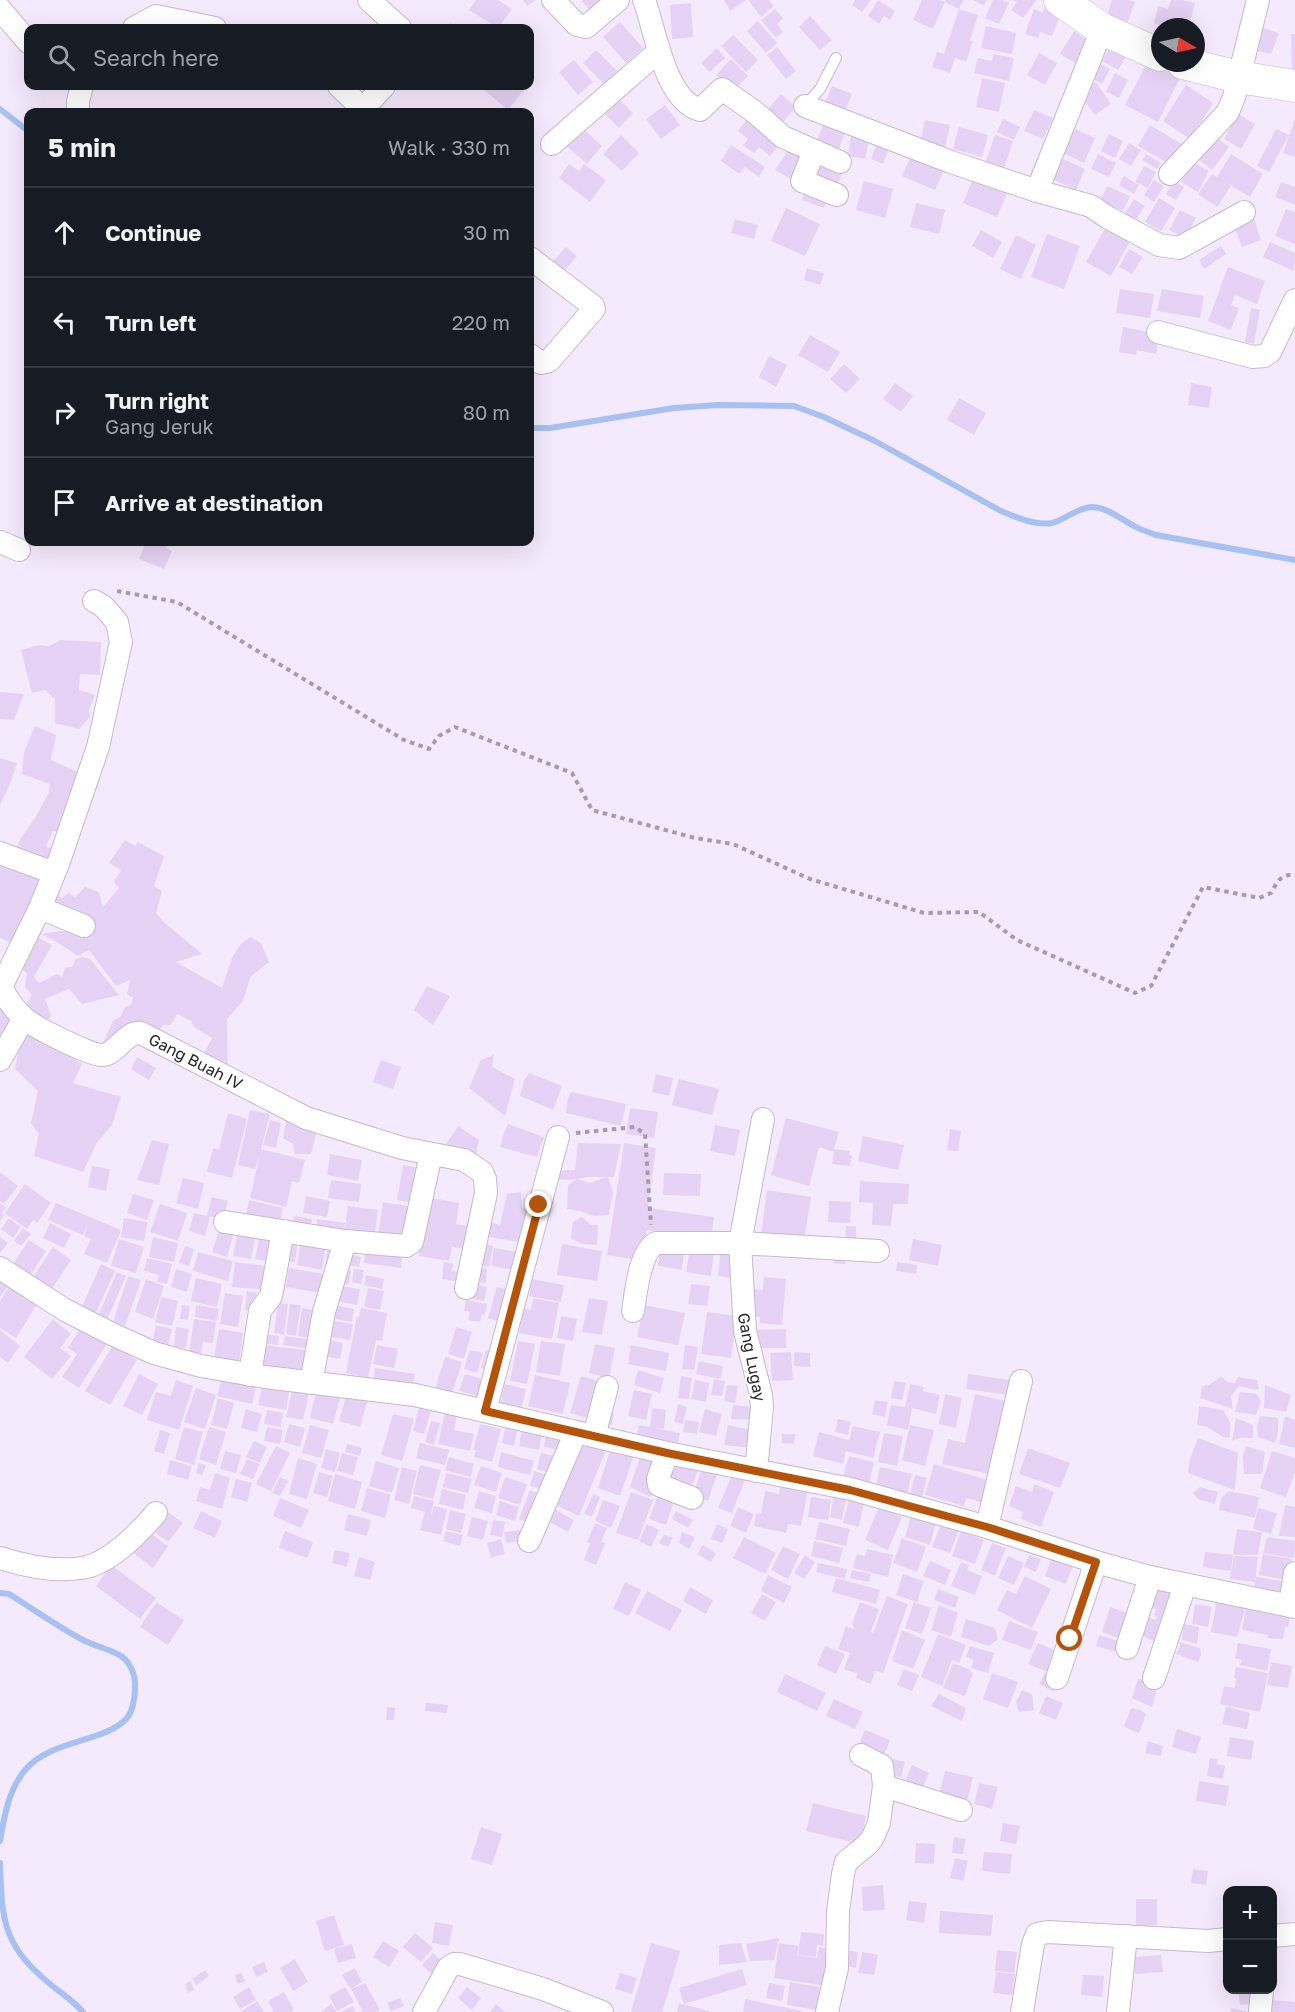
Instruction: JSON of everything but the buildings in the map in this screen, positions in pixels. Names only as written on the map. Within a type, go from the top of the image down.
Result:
[{"type":"street","points":[[369,0],[396,24]]},
{"type":"street","points":[[553,0],[577,25],[586,27],[618,0]]},
{"type":"street","points":[[644,0],[667,76],[691,107],[700,110],[722,89],[756,113],[783,137],[840,162]]},
{"type":"street","points":[[1060,0],[1102,29],[1151,51]]},
{"type":"street","points":[[1170,174],[1228,112],[1234,97],[1258,0]]},
{"type":"street","points":[[137,24],[150,8],[202,24]]},
{"type":"street","points":[[0,9],[24,37]]},
{"type":"street","points":[[1037,191],[1102,29]]},
{"type":"street","points":[[552,144],[659,51]]},
{"type":"street","points":[[1205,68],[1238,77],[1295,86]]},
{"type":"street","points":[[343,90],[359,108]]},
{"type":"street","points":[[365,108],[380,90]]},
{"type":"street","points":[[805,106],[951,162],[1037,191],[1091,206],[1159,245],[1170,248],[1179,248],[1244,212]]},
{"type":"street","points":[[814,151],[802,181],[837,195]]},
{"type":"street","points":[[534,261],[594,309],[549,361],[541,363],[534,358]]},
{"type":"street","points":[[1158,332],[1253,357],[1263,356],[1270,352],[1295,300]]},
{"type":"street","points":[[0,1060],[24,1018],[1,985],[40,908],[54,873],[98,747],[121,642],[117,622],[103,606],[94,601]]},
{"type":"street","points":[[0,853],[54,873]]},
{"type":"street","points":[[40,908],[84,926]]},
{"type":"street","name":"Gang Buah IV","points":[[24,1018],[46,1032],[99,1055],[114,1050],[132,1034],[141,1033],[306,1118],[392,1146],[431,1154]]},
{"type":"street","name":"Gang Lugay","points":[[756,1471],[762,1407],[745,1331],[740,1243],[763,1119]]},
{"type":"street","points":[[485,1411],[558,1137]]},
{"type":"street","points":[[225,1222],[345,1241],[406,1246],[412,1242],[431,1154],[464,1160],[478,1168],[485,1179],[486,1193],[466,1288]]},
{"type":"street","points":[[250,1375],[260,1311],[271,1296],[283,1231]]},
{"type":"street","points":[[311,1383],[324,1312],[345,1241]]},
{"type":"street","points":[[633,1311],[644,1258],[652,1246],[663,1243],[740,1243],[878,1251]]},
{"type":"street","points":[[0,1268],[65,1310],[114,1335],[164,1355],[201,1366],[250,1375],[415,1395],[667,1453],[850,1490],[987,1527],[1096,1562],[1185,1585],[1292,1606],[1295,1573]]},
{"type":"street","points":[[987,1527],[1021,1381]]},
{"type":"street","points":[[529,1541],[607,1387]]},
{"type":"street","points":[[667,1453],[658,1479],[659,1485],[692,1498]]},
{"type":"street","points":[[0,1558],[43,1568],[84,1568],[103,1559],[136,1536],[156,1513]]},
{"type":"street","points":[[1057,1678],[1096,1562]]},
{"type":"street","points":[[1127,1648],[1150,1576]]},
{"type":"street","points":[[1154,1678],[1185,1585]]},
{"type":"street","points":[[827,2012],[837,1968],[838,1911],[846,1862],[873,1837],[879,1823],[884,1786],[882,1766],[861,1755]]},
{"type":"street","points":[[884,1786],[961,1810]]},
{"type":"street","points":[[1022,2012],[1033,1944],[1037,1934],[1048,1932],[1208,1941],[1223,1939]]},
{"type":"street","points":[[1277,1936],[1295,1934]]},
{"type":"street","points":[[1118,2012],[1126,1936]]},
{"type":"street","points":[[424,2012],[448,1968],[454,1964],[460,1964],[543,1989],[602,2012]]},
{"type":"street","points":[[1260,2012],[1262,1994]]},
{"type":"lane","points":[[805,106],[820,88],[836,58]]},
{"type":"path","points":[[116,591],[177,602],[404,740],[429,749],[439,736],[455,727],[572,773],[592,810],[695,838],[733,844],[810,879],[924,913],[979,912],[1017,940],[1135,993],[1151,986],[1203,887],[1259,898],[1271,893],[1278,879],[1289,874],[1295,876]]},
{"type":"path","points":[[558,1137],[635,1127],[645,1134],[652,1246]]},
{"type":"waterway","points":[[0,109],[24,128]]},
{"type":"waterway","points":[[534,428],[550,428],[674,408],[718,405],[794,406],[824,417],[875,441],[1001,511],[1026,520],[1052,523],[1081,509],[1091,507],[1108,511],[1156,535],[1295,560]]},
{"type":"waterway","points":[[0,1593],[9,1594],[83,1640],[121,1656],[130,1666],[135,1683],[131,1712],[118,1726],[49,1752],[26,1769],[11,1794],[0,1841]]},
{"type":"waterway","points":[[0,1863],[3,1911],[6,1925],[18,1951],[46,1981],[83,2012]]},
{"type":"route","points":[[539,1205],[485,1411],[667,1453],[850,1490],[987,1527],[1096,1562],[1070,1639]]}]
